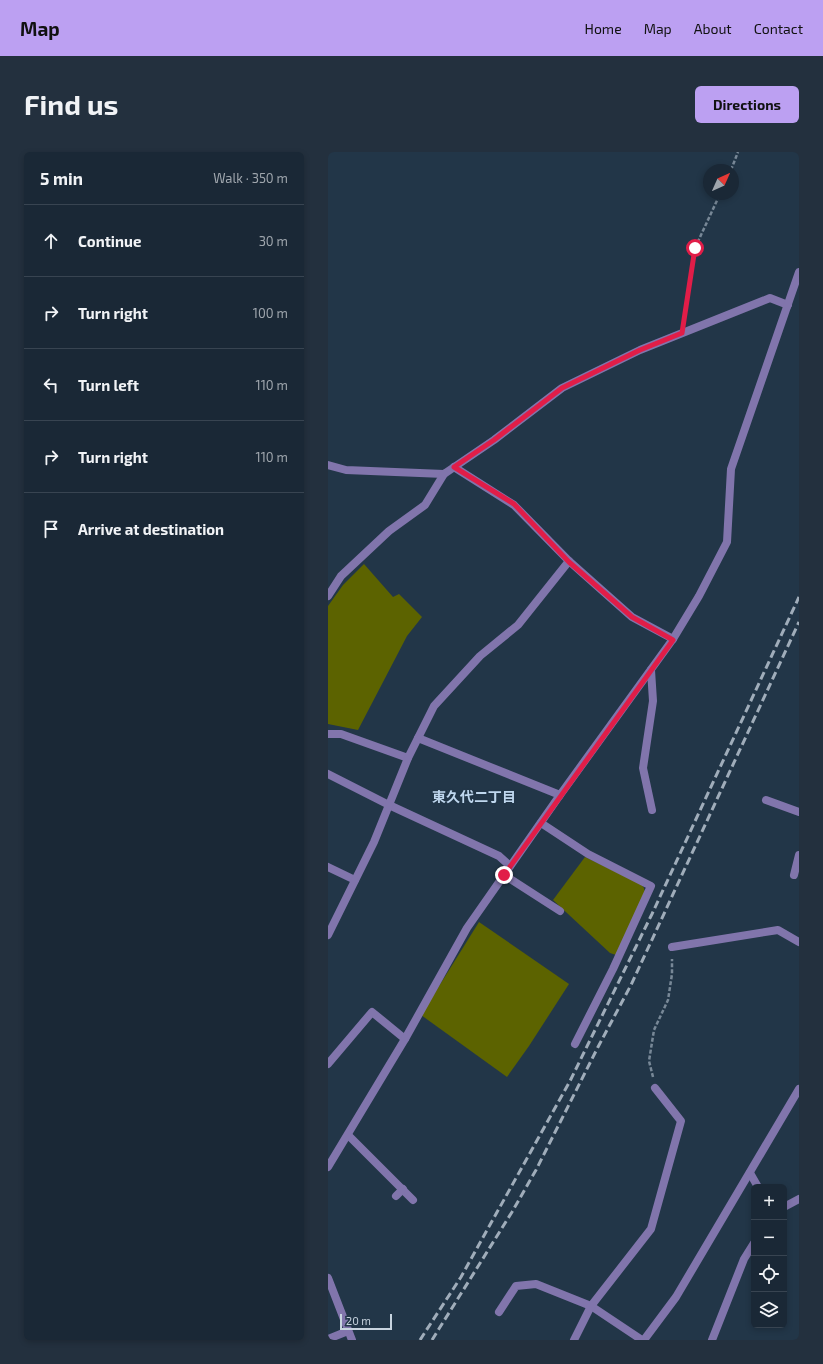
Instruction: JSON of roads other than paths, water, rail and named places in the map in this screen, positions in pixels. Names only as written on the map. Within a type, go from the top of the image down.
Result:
[{"type":"street","points":[[328,1167],[404,1039],[467,928],[560,795],[673,640],[699,596],[727,542],[731,469],[799,272]]},
{"type":"street","points":[[328,596],[341,576],[389,531],[425,505],[444,474],[494,440],[562,388],[640,350],[770,298],[788,305]]},
{"type":"street","points":[[328,465],[346,470],[444,474]]},
{"type":"street","points":[[454,467],[514,504],[569,562],[632,617],[673,640]]},
{"type":"street","points":[[328,935],[374,842],[408,758],[434,706],[480,656],[518,625],[569,562]]},
{"type":"street","points":[[651,670],[653,701],[643,768],[652,810]]},
{"type":"street","points":[[328,734],[341,734],[408,758]]},
{"type":"street","points":[[418,738],[560,795]]},
{"type":"street","points":[[328,774],[389,805],[499,856],[510,866]]},
{"type":"street","points":[[766,800],[799,812]]},
{"type":"street","points":[[541,823],[588,854],[651,886],[613,969],[574,1044]]},
{"type":"street","points":[[794,875],[799,855]]},
{"type":"street","points":[[328,867],[355,880]]},
{"type":"street","points":[[504,875],[560,912]]},
{"type":"street","points":[[672,947],[778,930],[799,942]]},
{"type":"street","points":[[328,1064],[372,1012],[404,1039]]},
{"type":"street","points":[[574,1340],[591,1306],[652,1229],[681,1121],[655,1088]]},
{"type":"street","points":[[499,1312],[516,1286],[536,1284],[591,1306],[643,1340],[676,1297],[799,1089]]},
{"type":"street","points":[[348,1135],[413,1200]]},
{"type":"street","points":[[750,1172],[756,1184]]},
{"type":"street","points":[[396,1196],[403,1189]]},
{"type":"street","points":[[787,1205],[799,1199]]},
{"type":"street","points":[[712,1340],[744,1259],[751,1248]]},
{"type":"street","points":[[328,1278],[352,1340]]},
{"type":"street","points":[[328,1339],[348,1331]]},
{"type":"railway","points":[[420,1340],[461,1277],[570,1081],[652,914],[799,597]]},
{"type":"railway","points":[[432,1340],[512,1212],[536,1170],[631,985],[799,622]]},
{"type":"district","name":"東久代二丁目","points":[[474,797]]}]
